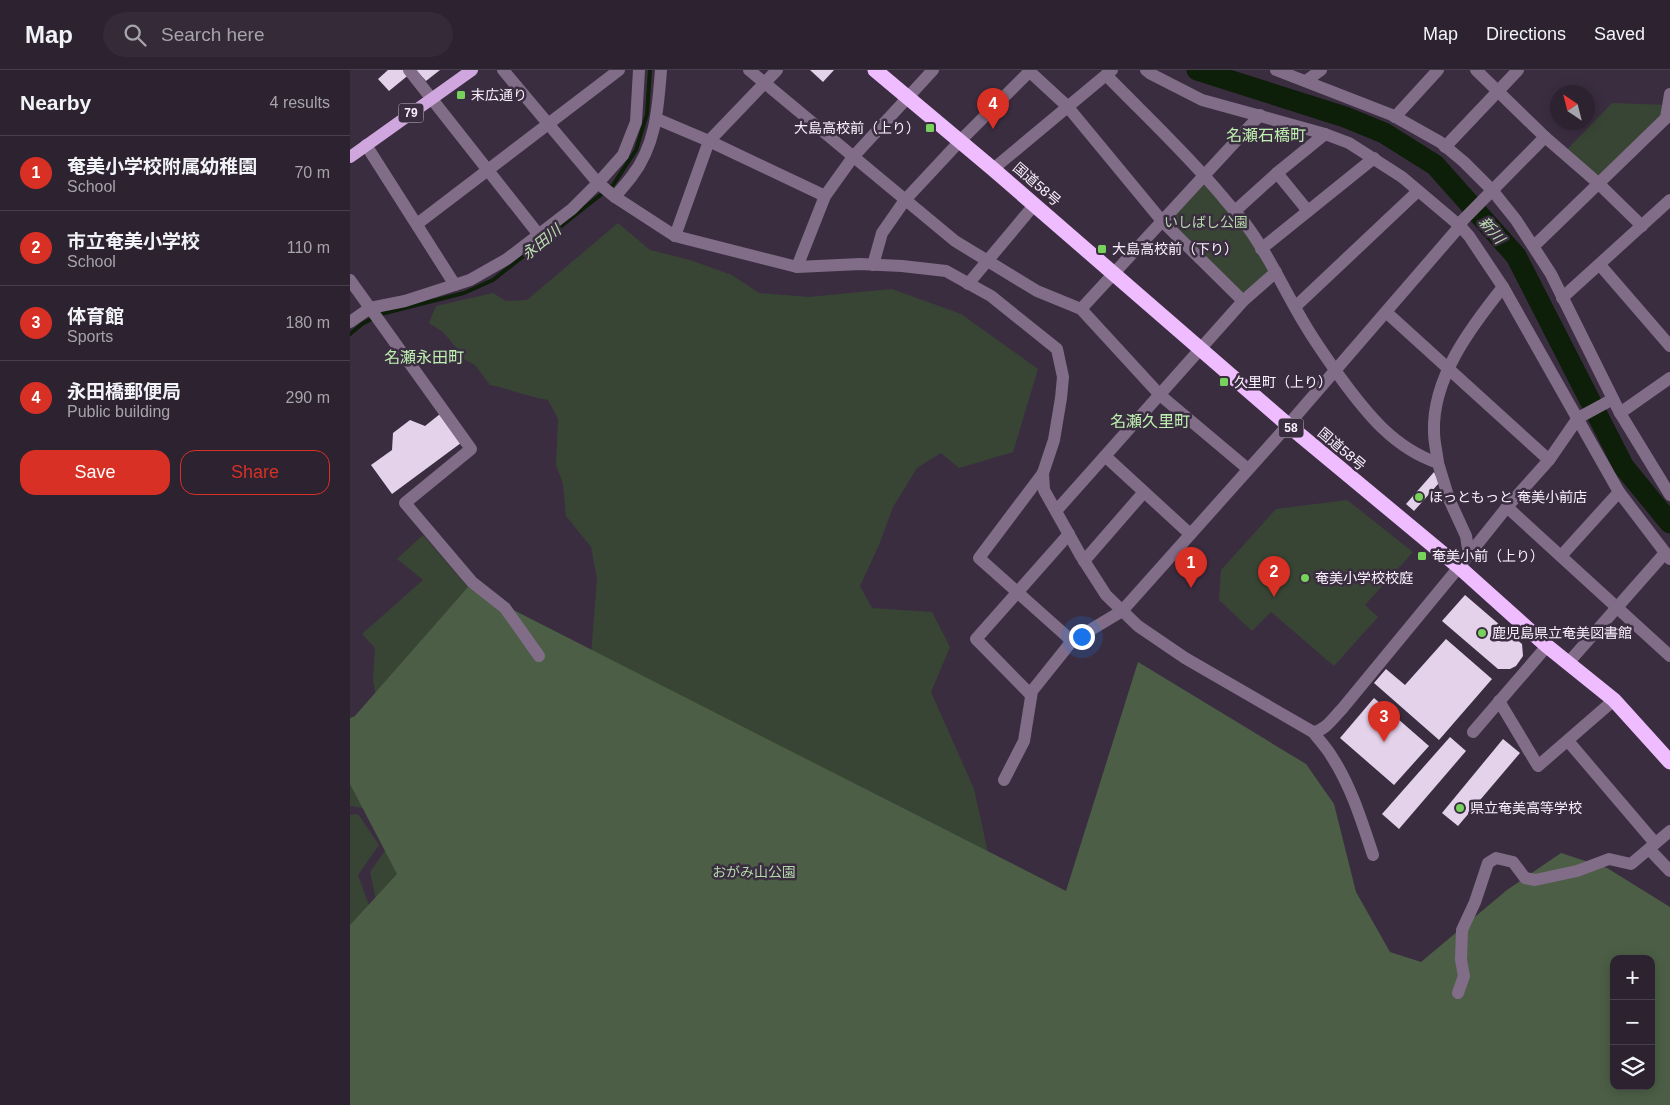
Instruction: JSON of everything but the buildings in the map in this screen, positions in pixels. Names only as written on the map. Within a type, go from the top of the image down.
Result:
[{"type":"highway","name":"国道58号","points":[[875,70],[1035,204],[1288,425],[1459,567],[1547,646],[1614,700],[1667,753]]},
{"type":"main road","name":"79","points":[[350,156],[472,70]]},
{"type":"street","points":[[409,70],[539,235]]},
{"type":"street","points":[[503,70],[598,184],[675,236],[797,267],[873,264],[946,271],[991,296],[1057,349],[1063,377],[1061,398],[1054,440],[1042,473],[979,558],[1072,641]]},
{"type":"street","points":[[417,224],[618,70]]},
{"type":"street","points":[[350,322],[370,308],[405,301],[470,280],[507,259],[572,209],[598,184],[623,155],[636,122],[639,70]]},
{"type":"street","points":[[615,197],[633,175],[651,140],[657,119],[661,70]]},
{"type":"street","points":[[750,70],[955,241],[1037,291],[1082,308],[1160,395],[1248,469]]},
{"type":"street","points":[[675,236],[709,140],[777,70]]},
{"type":"street","points":[[797,267],[825,196],[853,157],[933,70]]},
{"type":"street","points":[[873,264],[882,233],[905,200],[1030,70],[1067,106],[1162,221],[1243,301]]},
{"type":"street","points":[[1146,70],[1202,100],[1325,134],[1349,143],[1402,177],[1462,223],[1503,287],[1619,492],[1667,556],[1616,607],[1568,663]]},
{"type":"street","points":[[1306,81],[1321,70]]},
{"type":"street","points":[[1395,117],[1438,70]]},
{"type":"street","points":[[1476,70],[1642,226]]},
{"type":"street","points":[[1445,147],[1518,70]]},
{"type":"street","points":[[1280,71],[1395,117],[1445,147],[1464,162],[1534,246],[1551,274],[1620,413],[1670,495]]},
{"type":"street","points":[[993,169],[1109,72],[1204,175],[1244,222],[1276,272],[1304,324],[1335,370],[1369,415],[1388,435],[1424,458],[1438,463]]},
{"type":"street","points":[[1534,246],[1668,115],[1670,94]]},
{"type":"street","points":[[1082,308],[1260,115]]},
{"type":"street","points":[[657,119],[709,140],[825,196]]},
{"type":"street","points":[[1235,211],[1277,173],[1325,134]]},
{"type":"street","points":[[1004,780],[1024,741],[1032,691],[1072,641],[1122,611],[1288,425],[1462,223],[1546,137]]},
{"type":"street","points":[[366,145],[455,285]]},
{"type":"street","points":[[1261,249],[1374,158]]},
{"type":"street","points":[[1277,173],[1308,211]]},
{"type":"street","points":[[1295,307],[1418,191]]},
{"type":"street","points":[[1562,298],[1670,200]]},
{"type":"street","points":[[968,284],[1035,204]]},
{"type":"street","points":[[1600,265],[1670,346]]},
{"type":"street","points":[[1056,511],[1243,301],[1276,272]]},
{"type":"street","points":[[350,280],[472,449],[405,503],[472,582],[505,608],[539,656]]},
{"type":"street","points":[[1469,555],[1466,536],[1449,499],[1438,463],[1434,432],[1438,398],[1448,369],[1465,338],[1503,287]]},
{"type":"street","points":[[1386,312],[1549,460]]},
{"type":"street","points":[[1620,413],[1670,378]]},
{"type":"street","points":[[1313,732],[1318,732],[1324,728],[1342,709],[1507,506],[1549,460],[1578,418],[1613,399]]},
{"type":"street","points":[[1105,456],[1190,534]]},
{"type":"street","points":[[1042,473],[1044,490],[1084,561],[1106,595],[1122,611],[1138,626],[1185,658],[1313,732],[1332,757],[1347,787],[1359,814],[1372,855]]},
{"type":"street","points":[[1084,561],[1144,492]]},
{"type":"street","points":[[1561,556],[1619,492]]},
{"type":"street","points":[[1507,506],[1670,656]]},
{"type":"street","points":[[1031,696],[976,639],[1069,534]]},
{"type":"street","points":[[1473,732],[1547,646]]},
{"type":"street","points":[[1499,701],[1538,766],[1614,700]]},
{"type":"street","points":[[1568,741],[1670,871]]},
{"type":"street","points":[[1458,993],[1464,976],[1461,960],[1462,930],[1475,902],[1488,863],[1496,858],[1513,862],[1524,878],[1535,880],[1578,871],[1609,859],[1631,864],[1670,831]]},
{"type":"green space","points":[[1612,103],[1668,105],[1666,118],[1598,183],[1564,153],[1586,130],[1595,130],[1595,121]]},
{"type":"green space","name":"いしばし公園","points":[[1206,179],[1274,270],[1242,297],[1166,221]]},
{"type":"green space","name":"おがみ山公園","points":[[618,223],[650,250],[690,260],[732,275],[759,293],[809,297],[892,289],[961,314],[1038,369],[1013,452],[959,468],[941,453],[917,468],[893,507],[879,545],[860,586],[872,608],[932,612],[950,647],[931,692],[974,789],[990,862],[350,1105],[350,815],[358,814],[379,845],[358,875],[371,911],[377,904],[370,872],[387,848],[363,808],[350,806],[350,718],[378,706],[373,681],[375,648],[362,634],[423,580],[397,559],[423,535],[468,587],[501,615],[590,669],[597,578],[591,547],[566,516],[563,484],[556,465],[558,419],[548,400],[490,385],[475,365],[464,359],[443,332],[429,323],[436,306],[493,293],[506,301],[527,300]]},
{"type":"green space","name":"奄美小学校校庭","points":[[1347,500],[1413,552],[1365,605],[1378,617],[1334,666],[1271,612],[1252,631],[1219,600],[1221,570],[1276,509]]},
{"type":"green space","points":[[468,587],[1066,891],[1138,662],[1306,764],[1334,804],[1356,892],[1390,952],[1421,962],[1507,890],[1561,853],[1607,868],[1670,907],[1670,1105],[350,1105],[350,925],[397,874],[350,784],[350,718],[354,717]]},
{"type":"waterway","name":"永田川","points":[[350,334],[362,324],[381,314],[464,293],[493,280],[613,185],[636,150],[647,114],[650,70]]},
{"type":"waterway","name":"新川","points":[[1197,70],[1345,117],[1384,133],[1435,165],[1516,256],[1624,467],[1670,523]]},
{"type":"place","name":"末広通り","points":[[461,95]]},
{"type":"place","name":"大島高校前（上り）","points":[[930,128]]},
{"type":"place","name":"永田橋郵便局","points":[[993,129]]},
{"type":"place","name":"大島高校前（下り）","points":[[1102,249]]},
{"type":"place","name":"久里町（上り）","points":[[1224,382]]},
{"type":"place","name":"ほっともっと 奄美小前店","points":[[1419,497]]},
{"type":"place","name":"奄美小前（上り）","points":[[1422,556]]},
{"type":"place","name":"奄美小学校校庭","points":[[1305,578]]},
{"type":"place","name":"奄美小学校附属幼稚園","points":[[1191,588]]},
{"type":"place","name":"市立奄美小学校","points":[[1274,597]]},
{"type":"place","name":"鹿児島県立奄美図書館","points":[[1482,633]]},
{"type":"place","name":"体育館","points":[[1384,742]]},
{"type":"place","name":"県立奄美高等学校","points":[[1460,808]]},
{"type":"district","name":"名瀬石橋町","points":[[1266,135]]},
{"type":"district","name":"名瀬永田町","points":[[424,357]]},
{"type":"district","name":"名瀬久里町","points":[[1150,421]]}]
